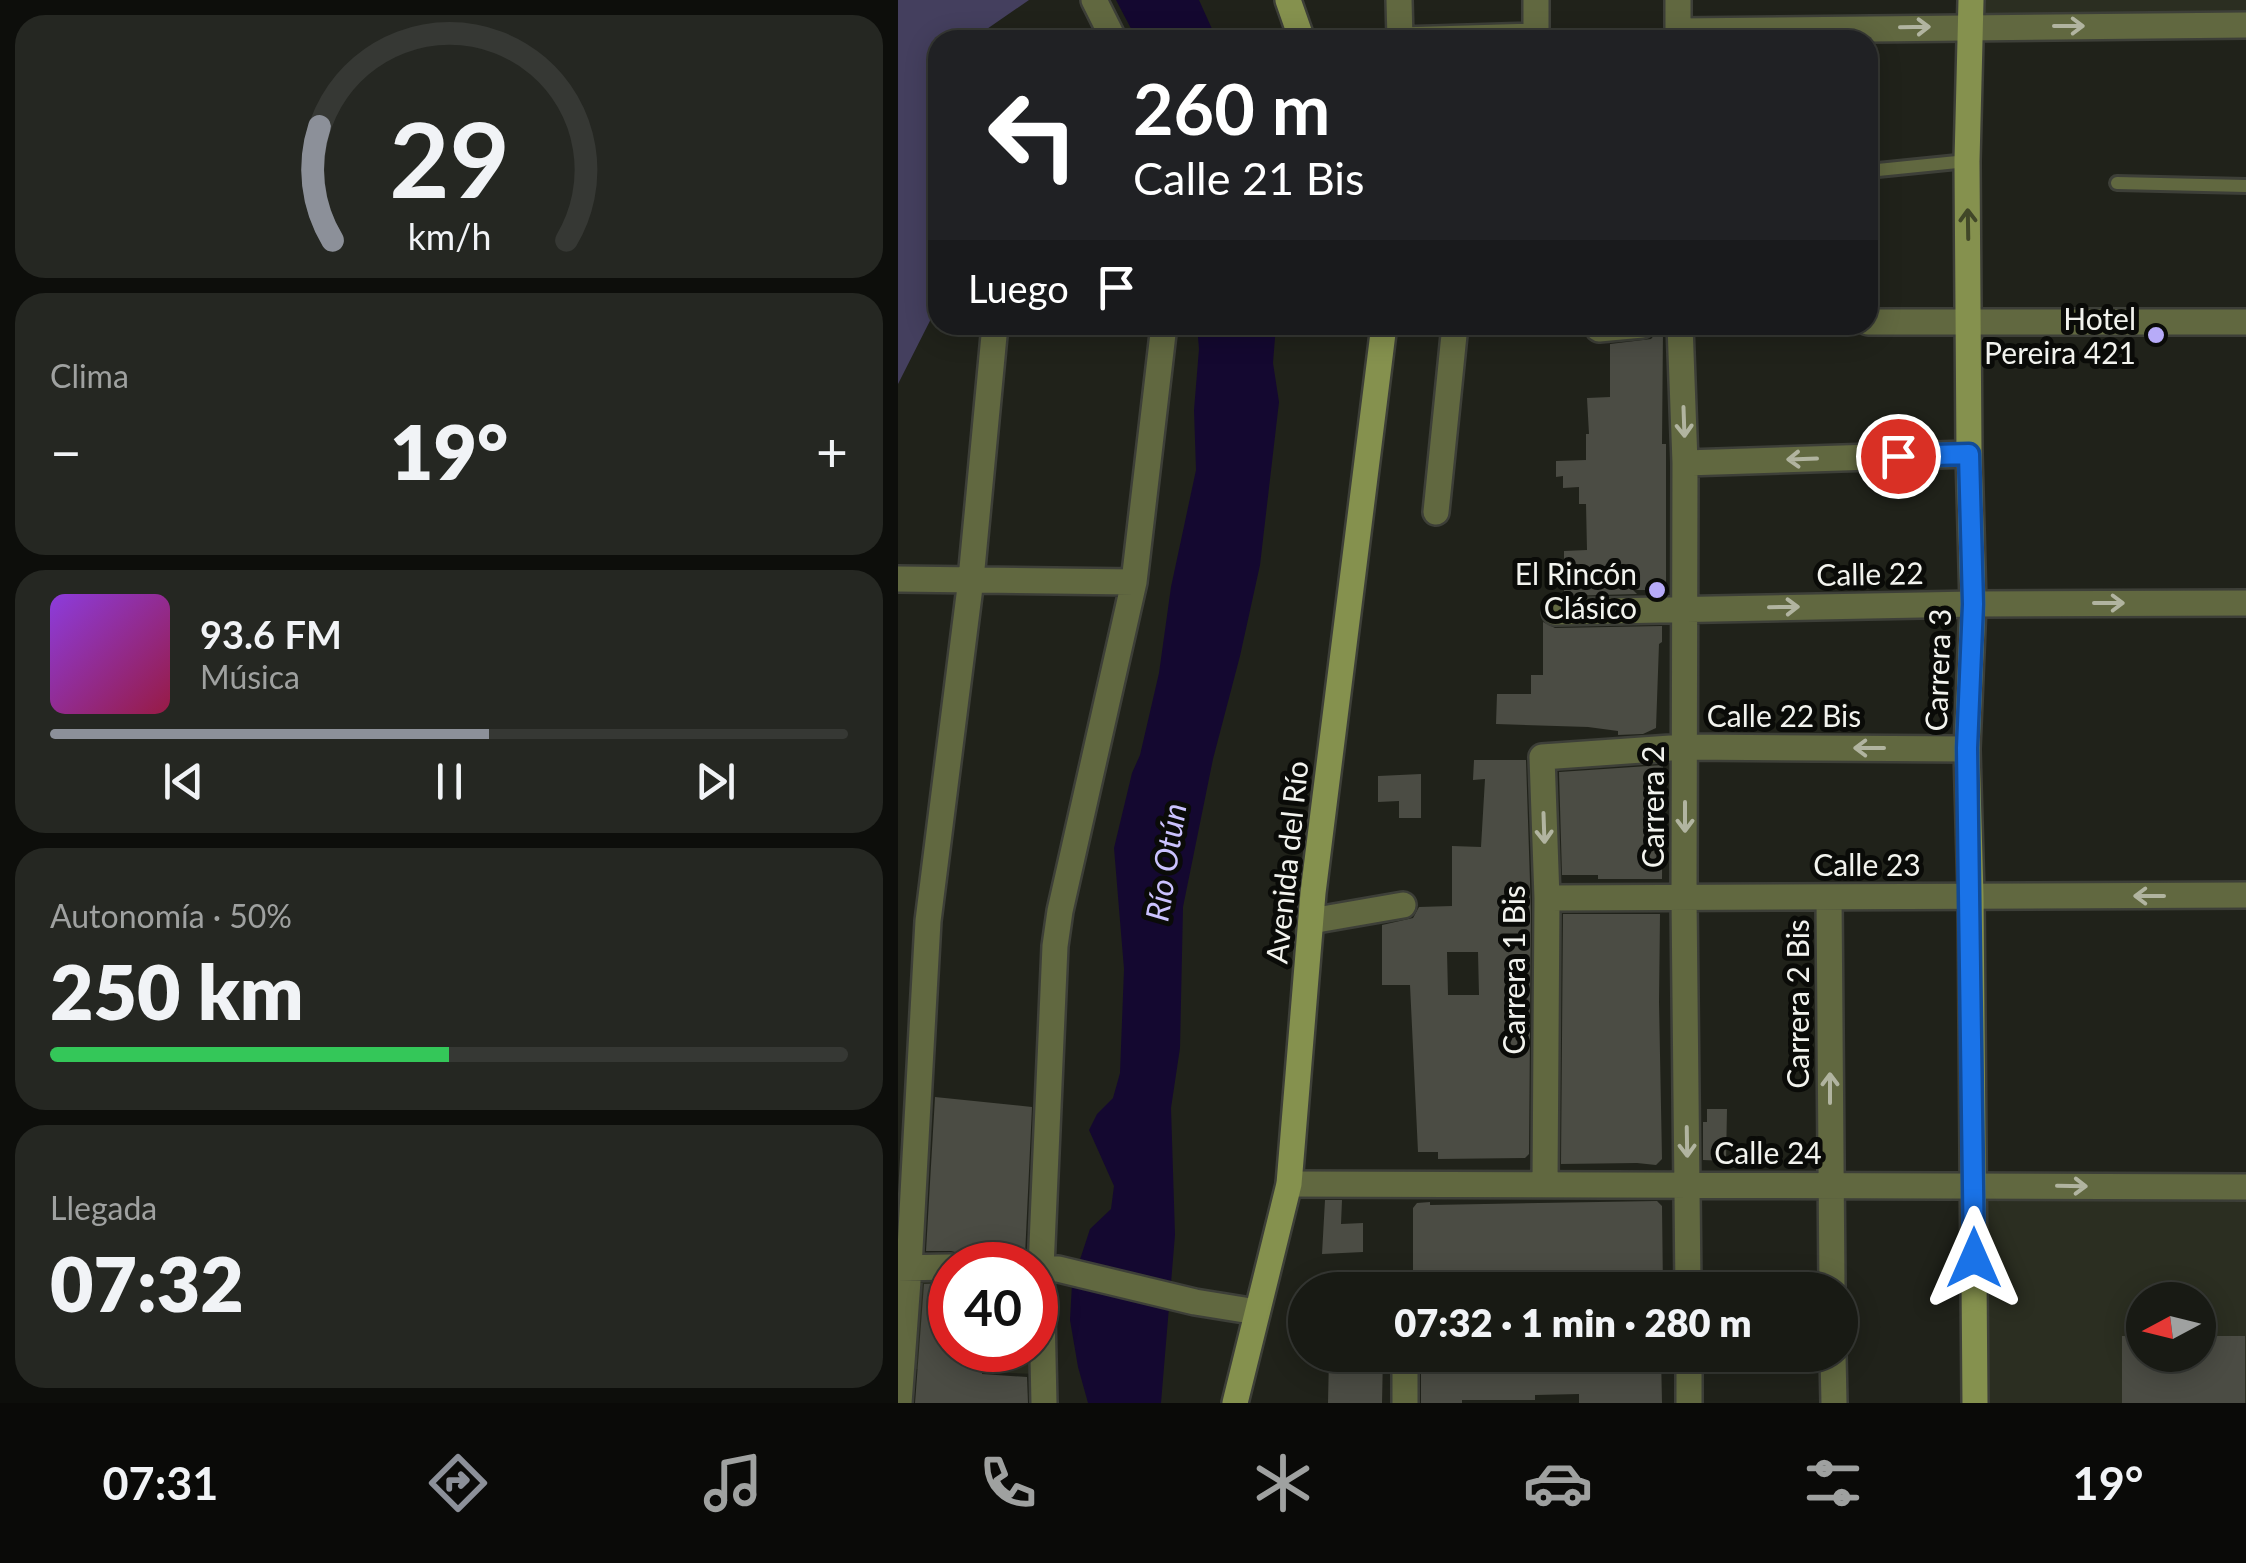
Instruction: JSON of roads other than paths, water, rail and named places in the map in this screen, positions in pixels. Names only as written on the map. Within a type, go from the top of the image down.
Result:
[{"type":"street","points":[[1094,0],[1109,30]]},
{"type":"street","points":[[1288,0],[1298,30]]},
{"type":"street","points":[[1399,0],[1400,30]]},
{"type":"street","points":[[1536,0],[1536,30]]},
{"type":"street","points":[[1678,0],[1678,30]]},
{"type":"street","name":"Carrera 3","points":[[1971,0],[1967,162],[1973,604],[1967,748],[1975,1403]]},
{"type":"street","points":[[1841,30],[2246,24]]},
{"type":"street","points":[[1878,322],[2246,322]]},
{"type":"street","points":[[899,1403],[904,1267],[928,921],[971,580],[993,335]]},
{"type":"street","points":[[1046,1242],[1055,946],[1134,582],[1163,335]]},
{"type":"street","name":"Avenida del Río","points":[[1235,1403],[1289,1184],[1311,920],[1383,335]]},
{"type":"street","points":[[1436,512],[1454,335]]},
{"type":"street","name":"Carrera 2","points":[[1680,335],[1686,463],[1684,898],[1688,1272]]},
{"type":"street","points":[[1686,463],[1969,454]]},
{"type":"street","points":[[898,579],[1134,582]]},
{"type":"street","name":"Calle 22","points":[[1554,612],[2246,603]]},
{"type":"street","name":"Calle 22 Bis","points":[[1542,757],[1685,747],[1967,748]]},
{"type":"street","name":"Carrera 1 Bis","points":[[1542,757],[1547,898],[1545,1184]]},
{"type":"street","name":"Calle 23","points":[[1547,898],[2246,895]]},
{"type":"street","name":"Carrera 2 Bis","points":[[1829,897],[1832,1272]]},
{"type":"street","points":[[1311,920],[1403,905]]},
{"type":"street","name":"Calle 24","points":[[1289,1184],[2246,1187]]},
{"type":"street","points":[[1058,1271],[1257,1312]]},
{"type":"street","points":[[1044,1372],[1044,1403]]},
{"type":"street","points":[[1405,1403],[1406,1372]]},
{"type":"street","points":[[1688,1372],[1689,1403]]},
{"type":"street","points":[[1834,1372],[1834,1403]]},
{"type":"lane","points":[[1878,171],[1967,162]]},
{"type":"lane","points":[[2117,183],[2246,186]]},
{"type":"water","points":[[1116,0],[1199,0],[1212,30],[1132,30]]},
{"type":"water","name":"Río Otún","points":[[1198,335],[1275,335],[1273,363],[1279,402],[1260,565],[1213,759],[1183,907],[1180,1048],[1171,1108],[1175,1235],[1161,1403],[1088,1403],[1070,1320],[1072,1284],[1090,1229],[1111,1209],[1114,1186],[1089,1130],[1097,1114],[1113,1098],[1120,1073],[1124,969],[1114,848],[1159,673],[1171,587],[1196,470],[1194,410]]},
{"type":"place","name":"Hotel Pereira 421","points":[[2156,335]]},
{"type":"place","name":"El Rincón Clásico","points":[[1657,590]]}]
